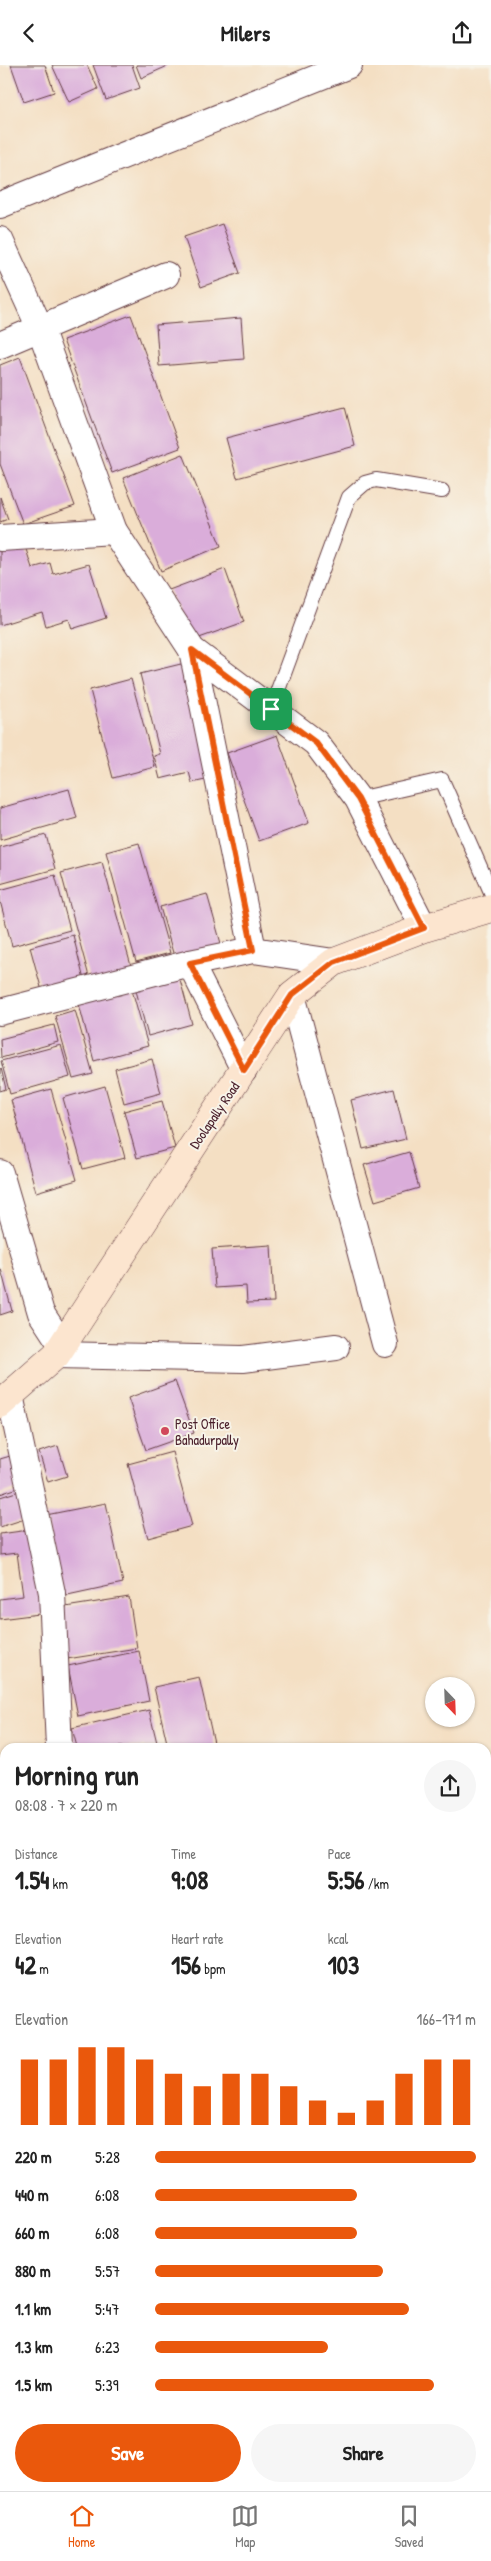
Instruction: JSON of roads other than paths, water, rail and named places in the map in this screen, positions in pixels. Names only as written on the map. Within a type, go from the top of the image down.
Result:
[{"type":"main road","name":"Doolapally Road","points":[[5,1399],[59,1350],[292,995],[334,962],[424,928],[491,908]]},
{"type":"street","points":[[0,205],[349,65]]},
{"type":"street","points":[[0,240],[40,328],[114,531],[192,650],[316,743],[358,799],[424,928]]},
{"type":"street","points":[[0,345],[166,275]]},
{"type":"street","points":[[0,538],[114,531]]},
{"type":"street","points":[[192,650],[253,950]]},
{"type":"street","points":[[0,1012],[190,963],[253,950],[334,962]]},
{"type":"street","points":[[190,963],[244,1070]]},
{"type":"street","points":[[292,995],[385,1344]]},
{"type":"street","points":[[0,1173],[41,1313],[59,1350],[243,1359],[336,1347]]},
{"type":"street","points":[[5,1399],[52,1593],[59,1743]]},
{"type":"lane","points":[[271,709],[349,497],[365,483],[376,480],[442,491]]},
{"type":"lane","points":[[358,799],[442,780],[491,892]]},
{"type":"place","name":"Post Office Bahadurpally","points":[[165,1431]]}]
